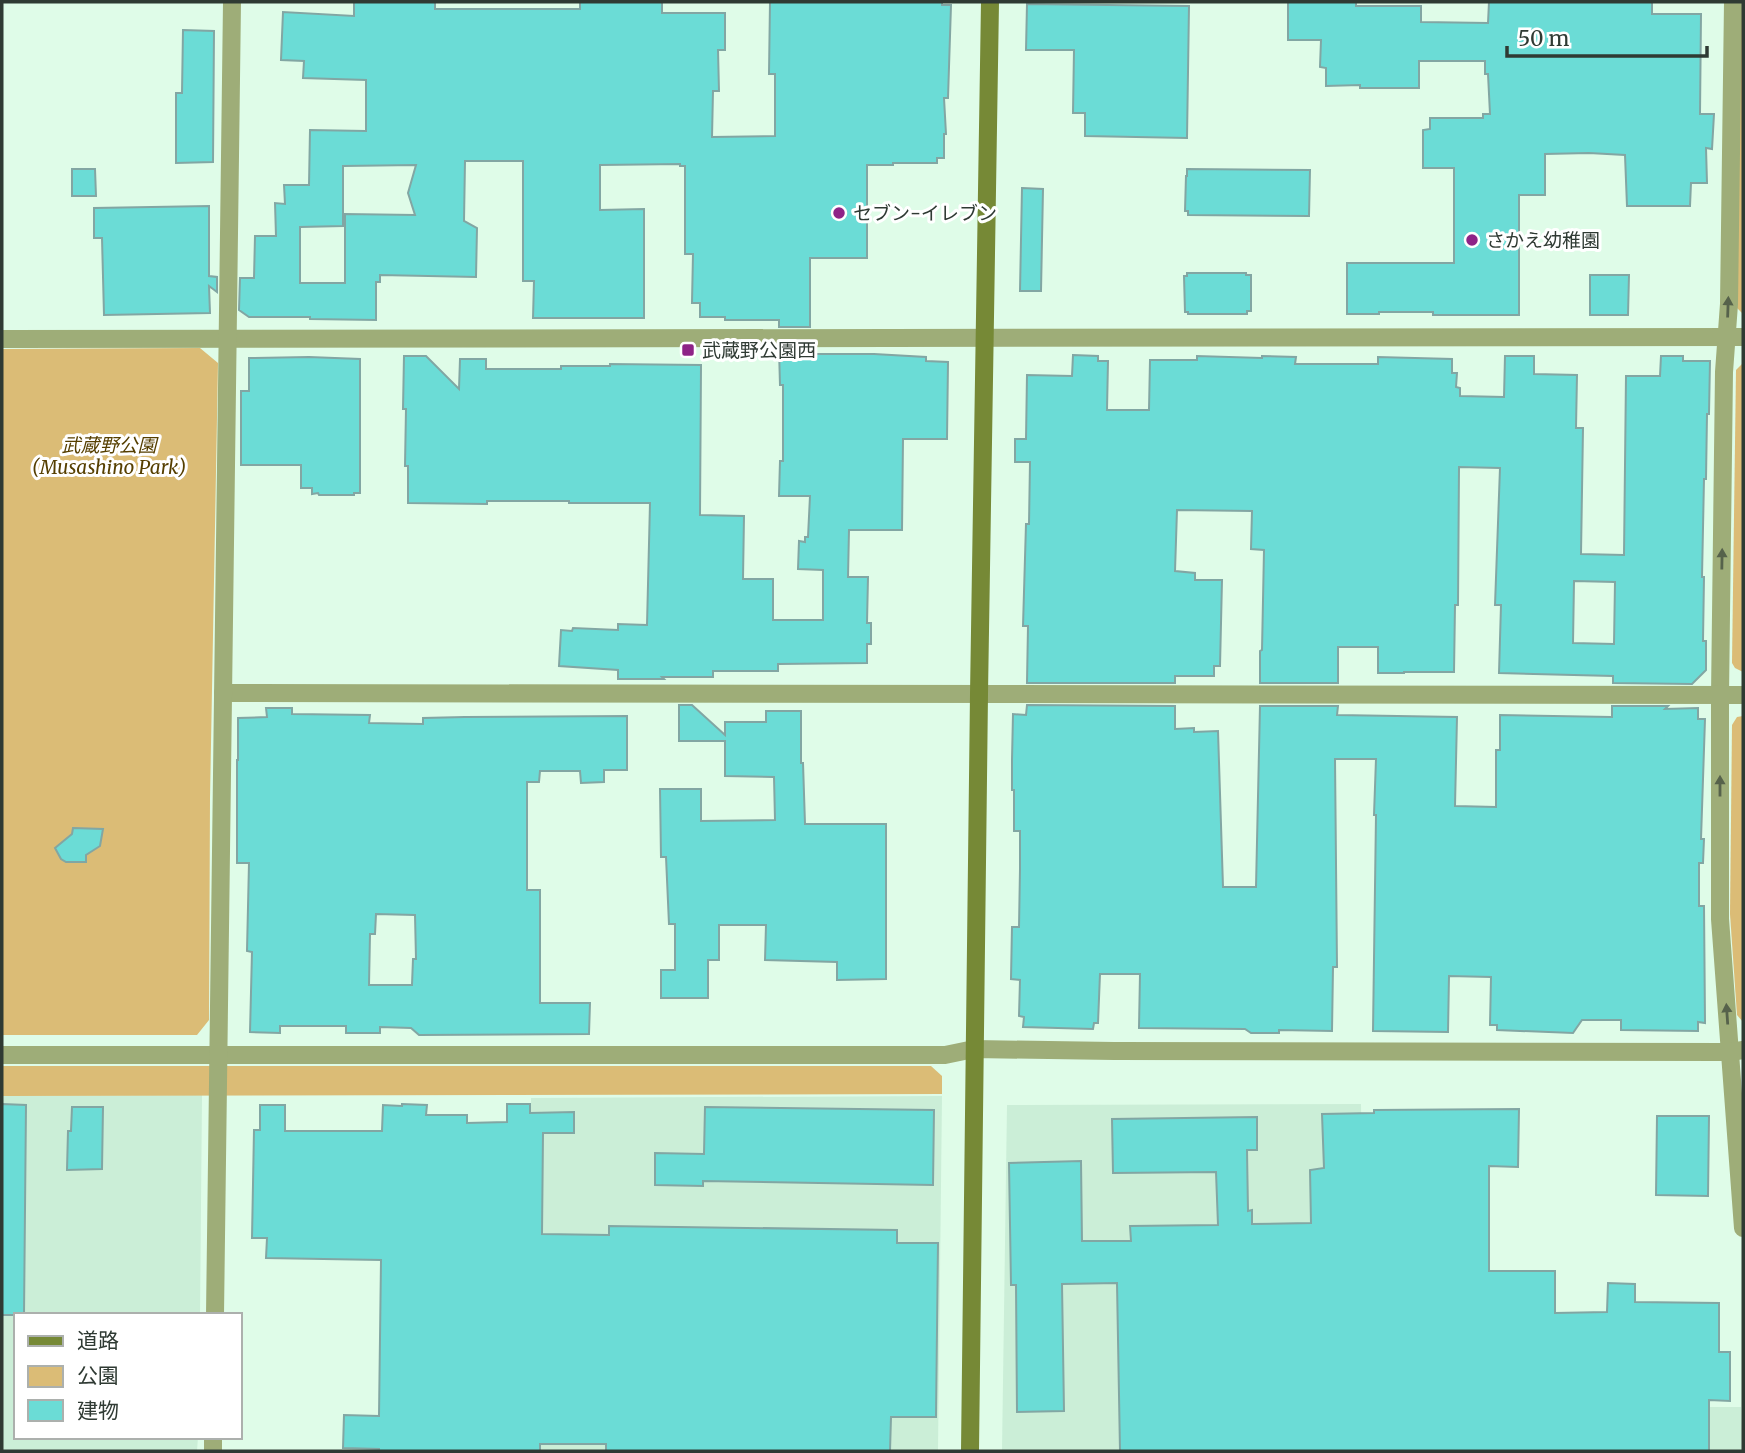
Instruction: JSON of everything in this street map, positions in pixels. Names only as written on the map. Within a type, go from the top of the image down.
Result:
[{"type":"street","points":[[215,1313],[232,2]]},
{"type":"street","points":[[970,1451],[989,2]]},
{"type":"street","points":[[1732,2],[1735,337],[1724,372],[1720,919],[1737,1051],[1743,1228]]},
{"type":"street","points":[[2,339],[1735,337]]},
{"type":"street","points":[[223,693],[1743,695]]},
{"type":"street","points":[[2,1055],[945,1055],[974,1049],[1737,1051]]},
{"type":"shaded area","points":[[202,1095],[200,1313],[14,1313],[14,1439],[198,1439],[197,1451],[2,1451],[2,1096]]},
{"type":"shaded area","points":[[942,1096],[938,1451],[528,1451],[531,1098]]},
{"type":"shaded area","points":[[1361,1104],[1366,1451],[1002,1451],[1007,1105]]},
{"type":"shaded area","points":[[1587,1407],[1741,1407],[1743,1451],[1587,1451]]},
{"type":"green space","points":[[1743,5],[1743,314],[1737,308]]},
{"type":"green space","name":"武蔵野公園 (Musashino Park)","points":[[200,348],[218,363],[209,1020],[197,1035],[2,1035],[2,349]]},
{"type":"green space","points":[[1743,363],[1743,672],[1732,663],[1736,370]]},
{"type":"green space","points":[[1743,716],[1743,1022],[1737,1015],[1730,914],[1732,725],[1737,717]]},
{"type":"green space","points":[[2,1066],[931,1066],[942,1076],[942,1094],[2,1096]]},
{"type":"building","points":[[354,2],[435,2],[435,9],[580,9],[580,2],[662,2],[662,13],[725,13],[725,50],[718,50],[719,91],[713,91],[712,137],[775,136],[775,74],[769,74],[770,2],[942,2],[942,5],[951,5],[948,98],[944,98],[944,158],[937,158],[937,163],[867,165],[867,258],[810,258],[810,327],[779,327],[779,320],[700,317],[700,303],[692,303],[693,254],[685,254],[685,166],[680,164],[600,165],[600,210],[644,209],[644,318],[533,318],[534,281],[523,281],[523,161],[465,161],[464,221],[477,228],[476,277],[380,275],[380,282],[376,282],[376,320],[249,317],[239,310],[240,278],[254,278],[255,236],[276,236],[275,203],[285,204],[284,185],[309,185],[310,130],[366,131],[366,80],[303,78],[304,61],[281,60],[283,12],[354,16]],"holes":[[[416,165],[408,193],[415,215],[345,214],[345,283],[300,283],[300,227],[343,226],[343,166]]]},
{"type":"building","points":[[1288,2],[1421,6],[1421,22],[1488,23],[1489,2],[1652,2],[1652,14],[1701,14],[1700,114],[1714,114],[1712,149],[1706,148],[1707,183],[1691,183],[1690,206],[1627,206],[1625,155],[1545,154],[1545,195],[1519,195],[1519,315],[1433,315],[1433,312],[1347,314],[1347,263],[1454,263],[1454,168],[1423,168],[1423,130],[1430,129],[1430,118],[1483,118],[1483,114],[1490,114],[1488,74],[1485,74],[1485,61],[1419,61],[1419,88],[1326,86],[1326,68],[1320,67],[1321,40],[1288,40]]},
{"type":"building","points":[[1027,4],[1189,6],[1187,138],[1085,136],[1085,113],[1073,113],[1074,50],[1026,50]]},
{"type":"building","points":[[183,30],[214,31],[213,162],[176,163],[176,93],[182,93]]},
{"type":"building","points":[[72,169],[95,169],[96,196],[72,196]]},
{"type":"building","points":[[1187,169],[1310,170],[1309,216],[1188,215],[1188,211],[1185,211]]},
{"type":"building","points":[[1022,188],[1043,189],[1041,291],[1020,291]]},
{"type":"building","points":[[209,206],[209,276],[217,277],[217,292],[209,286],[210,313],[104,315],[102,238],[94,238],[94,208]]},
{"type":"building","points":[[1187,273],[1251,275],[1251,311],[1247,311],[1247,314],[1188,314],[1185,312],[1184,276],[1187,276]]},
{"type":"building","points":[[1590,275],[1629,275],[1628,315],[1590,315]]},
{"type":"building","points":[[779,349],[811,349],[811,354],[926,357],[926,361],[948,362],[947,439],[903,439],[902,530],[849,530],[848,577],[868,577],[867,623],[871,623],[871,644],[867,644],[867,663],[778,664],[778,671],[713,671],[713,677],[662,677],[664,679],[618,679],[618,670],[559,666],[561,630],[618,630],[618,624],[647,625],[650,503],[408,503],[408,466],[405,466],[406,409],[403,409],[404,356],[426,356],[459,389],[460,359],[486,359],[486,369],[561,369],[561,366],[610,364],[701,365],[700,515],[744,516],[743,579],[773,579],[773,620],[823,620],[823,570],[798,569],[799,541],[805,542],[805,537],[808,537],[810,496],[779,496],[780,461],[783,461],[783,385],[780,385]]},
{"type":"building","points":[[1073,355],[1098,356],[1098,361],[1108,361],[1107,410],[1149,410],[1150,360],[1197,360],[1197,356],[1262,356],[1296,357],[1295,364],[1378,364],[1378,357],[1452,359],[1452,373],[1457,373],[1456,387],[1460,388],[1460,396],[1504,397],[1505,356],[1534,356],[1534,374],[1577,375],[1576,428],[1583,428],[1581,554],[1624,555],[1626,376],[1660,376],[1661,356],[1683,356],[1683,361],[1710,361],[1702,577],[1706,670],[1692,684],[1613,683],[1613,676],[1499,673],[1501,605],[1495,605],[1500,468],[1459,467],[1458,605],[1455,605],[1454,672],[1378,673],[1378,647],[1338,647],[1338,683],[1260,683],[1264,550],[1251,549],[1252,511],[1177,510],[1175,571],[1195,573],[1195,580],[1222,580],[1220,666],[1214,666],[1214,676],[1175,676],[1175,683],[1027,683],[1028,626],[1023,626],[1030,462],[1015,462],[1015,439],[1026,439],[1027,375],[1072,376]],"holes":[[[1574,581],[1615,582],[1614,644],[1573,643]]]},
{"type":"building","points":[[249,358],[360,359],[360,493],[312,494],[312,488],[301,488],[301,465],[241,465],[241,391],[249,391]]},
{"type":"building","points":[[679,705],[692,705],[725,735],[725,722],[766,722],[766,711],[801,711],[805,824],[886,824],[886,979],[837,980],[837,962],[765,960],[766,925],[719,925],[719,960],[708,960],[708,998],[661,998],[661,970],[675,970],[675,924],[669,924],[666,857],[661,857],[660,789],[701,789],[701,821],[775,820],[774,777],[725,776],[725,741],[679,741]]},
{"type":"building","points":[[1027,705],[1175,706],[1175,729],[1194,728],[1194,732],[1218,731],[1223,887],[1256,887],[1260,706],[1338,706],[1337,715],[1457,717],[1455,806],[1496,807],[1496,750],[1500,750],[1500,715],[1612,717],[1612,706],[1698,708],[1698,719],[1705,719],[1701,839],[1704,839],[1703,863],[1699,863],[1699,906],[1704,906],[1705,1023],[1698,1022],[1698,1031],[1621,1030],[1621,1020],[1582,1020],[1573,1033],[1497,1030],[1497,1025],[1490,1025],[1491,977],[1449,976],[1448,1032],[1373,1031],[1376,759],[1335,759],[1337,967],[1333,967],[1332,1031],[1279,1030],[1279,1033],[1251,1033],[1245,1029],[1139,1028],[1140,974],[1100,974],[1098,1023],[1094,1023],[1093,1029],[1023,1027],[1024,1017],[1019,1016],[1020,980],[1011,979],[1012,927],[1019,927],[1020,869],[1020,831],[1014,831],[1012,760],[1013,714],[1026,715]]},
{"type":"building","points":[[266,708],[292,708],[292,714],[370,715],[369,723],[423,724],[423,718],[627,716],[627,770],[604,770],[604,782],[581,783],[580,771],[540,771],[539,782],[527,782],[527,890],[540,890],[540,1003],[590,1003],[589,1034],[419,1035],[411,1028],[380,1027],[380,1033],[346,1033],[346,1026],[280,1026],[280,1033],[250,1032],[252,952],[247,951],[249,863],[237,863],[238,718],[267,717]],"holes":[[[376,914],[415,915],[416,959],[413,959],[412,985],[369,985],[370,934],[375,934]]]},
{"type":"building","points":[[73,828],[103,829],[100,846],[86,855],[86,862],[66,862],[55,848],[72,834]]},
{"type":"building","points":[[2,1104],[26,1105],[24,1313],[2,1315]]},
{"type":"building","points":[[507,1104],[530,1104],[530,1113],[574,1112],[574,1133],[543,1133],[542,1234],[609,1235],[609,1226],[897,1230],[897,1243],[938,1243],[936,1417],[891,1417],[890,1451],[606,1451],[606,1444],[540,1444],[540,1451],[379,1451],[343,1448],[344,1415],[379,1416],[381,1260],[266,1258],[267,1238],[252,1238],[254,1130],[260,1130],[260,1105],[285,1105],[285,1131],[382,1131],[383,1105],[427,1105],[426,1115],[467,1115],[467,1123],[507,1122]]},
{"type":"building","points":[[72,1107],[103,1107],[102,1169],[67,1170]]},
{"type":"building","points":[[705,1107],[934,1110],[933,1185],[703,1181],[703,1186],[655,1185],[655,1153],[704,1154]]},
{"type":"building","points":[[1519,1109],[1518,1167],[1489,1166],[1489,1271],[1555,1271],[1555,1313],[1607,1312],[1608,1283],[1635,1284],[1635,1302],[1719,1303],[1719,1352],[1730,1352],[1730,1401],[1709,1400],[1709,1451],[1120,1451],[1117,1283],[1062,1284],[1064,1411],[1017,1412],[1016,1285],[1011,1285],[1009,1163],[1081,1161],[1082,1241],[1131,1241],[1130,1226],[1218,1225],[1216,1172],[1113,1173],[1112,1119],[1257,1117],[1257,1150],[1247,1150],[1248,1211],[1252,1210],[1252,1224],[1311,1223],[1310,1170],[1324,1168],[1322,1114],[1374,1113],[1374,1110]]},
{"type":"building","points":[[1657,1116],[1709,1116],[1708,1196],[1656,1195]]},
{"type":"place","name":"セブン-イレブン","points":[[839,213]]},
{"type":"place","name":"さかえ幼稚園","points":[[1472,240]]},
{"type":"place","name":"武蔵野公園西","points":[[688,350]]}]
